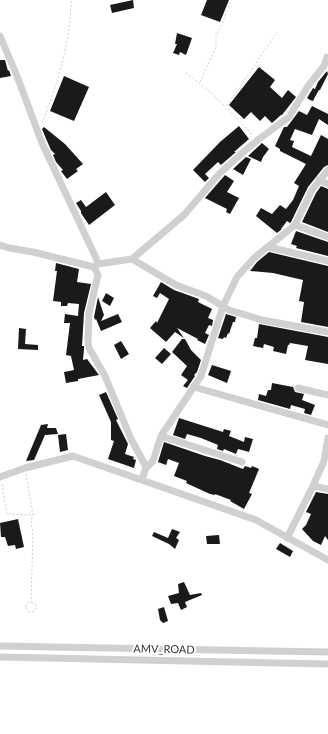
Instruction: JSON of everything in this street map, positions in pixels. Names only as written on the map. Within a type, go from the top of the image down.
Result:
[{"type":"street","points":[[0,36],[17,76],[38,134],[96,266],[98,275],[89,313],[89,348],[110,387],[131,439],[146,468]]},
{"type":"street","points":[[0,245],[8,248],[96,266],[132,259],[175,223],[196,202],[219,174],[252,145],[289,116],[308,86],[324,66],[327,57]]},
{"type":"street","points":[[142,479],[146,468],[153,461],[161,436],[201,376],[223,306],[237,277],[254,258],[295,225],[312,190],[328,170]]},
{"type":"street","points":[[319,180],[328,184]]},
{"type":"street","points":[[295,225],[328,237]]},
{"type":"street","points":[[268,247],[328,261]]},
{"type":"street","points":[[132,259],[176,285],[206,296],[229,310],[262,320],[328,332]]},
{"type":"street","points":[[194,387],[328,425]]},
{"type":"street","points":[[298,388],[328,395]]},
{"type":"street","points":[[161,436],[242,462]]},
{"type":"street","points":[[286,538],[324,461],[328,438]]},
{"type":"street","points":[[0,477],[25,468],[73,456],[256,520],[328,560]]},
{"type":"street","points":[[313,486],[328,489]]},
{"type":"street","name":"AMV_ROAD","points":[[0,646],[328,652]]},
{"type":"street","points":[[152,649],[152,660]]},
{"type":"street","points":[[0,657],[328,664]]},
{"type":"path","points":[[38,134],[49,104],[62,60],[71,16],[71,0]]},
{"type":"path","points":[[200,82],[216,47],[216,36],[231,0]]},
{"type":"path","points":[[227,107],[277,32]]},
{"type":"path","points":[[186,73],[200,82],[227,107],[251,133],[252,145]]},
{"type":"path","points":[[25,468],[33,515],[31,521],[33,534],[31,602],[28,603],[26,607],[30,612],[35,610],[36,607],[35,604],[31,602]]},
{"type":"path","points":[[0,477],[7,514],[33,515]]},
{"type":"building","points":[[133,0],[134,8],[112,13],[110,5]]},
{"type":"building","points":[[207,0],[229,0],[220,22],[201,15]]},
{"type":"building","points":[[177,33],[192,38],[186,55],[180,52],[179,55],[173,53],[177,44],[175,44]]},
{"type":"building","points":[[0,60],[5,60],[11,76],[0,78]]},
{"type":"building","points":[[259,67],[275,80],[270,87],[282,98],[288,90],[296,97],[282,115],[272,123],[265,116],[260,121],[251,112],[244,119],[229,105]]},
{"type":"building","points":[[327,71],[328,74],[320,90],[313,101],[310,100],[307,98]]},
{"type":"building","points":[[64,76],[89,87],[74,121],[50,111]]},
{"type":"building","points":[[312,106],[328,114],[328,125],[319,119],[312,135],[295,129],[290,140],[294,141],[292,147],[311,156],[321,135],[328,139],[328,165],[324,167],[308,187],[291,222],[290,223],[287,221],[282,229],[277,233],[256,216],[261,208],[272,214],[280,205],[286,209],[293,200],[299,186],[294,183],[306,164],[280,151],[280,149],[275,146],[284,127],[287,127],[299,111],[307,115]]},
{"type":"building","points":[[239,126],[249,139],[221,165],[218,162],[205,174],[209,178],[205,182],[193,170],[220,142]]},
{"type":"building","points":[[44,127],[65,144],[83,164],[76,169],[78,171],[67,179],[61,171],[63,170],[56,162],[53,155],[55,154],[51,150],[42,129]]},
{"type":"building","points":[[262,143],[269,149],[261,162],[248,156]]},
{"type":"building","points":[[246,157],[251,159],[243,175],[233,169]]},
{"type":"building","points":[[225,175],[234,181],[227,192],[239,198],[230,214],[226,212],[227,209],[205,198]]},
{"type":"building","points":[[321,186],[328,189],[328,232],[302,222]]},
{"type":"building","points":[[106,192],[115,205],[89,225],[76,203],[81,200],[86,207]]},
{"type":"building","points":[[296,231],[328,242],[328,256],[296,248],[297,246],[291,244]]},
{"type":"building","points":[[269,252],[328,266],[328,327],[301,322],[304,302],[299,301],[303,280],[273,273],[250,271],[257,262]]},
{"type":"building","points":[[56,263],[79,269],[77,282],[91,284],[84,313],[82,346],[84,346],[83,360],[87,359],[99,375],[66,383],[64,372],[74,370],[71,356],[66,355],[70,323],[64,323],[65,314],[78,316],[79,304],[68,303],[67,306],[61,306],[61,302],[53,301],[57,271],[55,271]]},
{"type":"building","points":[[161,282],[174,290],[199,299],[198,302],[212,309],[208,318],[213,320],[212,326],[209,325],[205,333],[209,335],[205,344],[177,328],[184,338],[175,332],[166,342],[150,328],[156,321],[157,323],[169,299],[160,293],[157,298],[153,296]]},
{"type":"building","points":[[106,293],[114,298],[110,306],[102,301]]},
{"type":"building","points":[[98,297],[104,315],[101,321],[118,314],[122,322],[101,331],[94,317]]},
{"type":"building","points":[[226,314],[236,317],[235,322],[233,322],[226,338],[218,338]]},
{"type":"building","points":[[259,324],[328,337],[328,364],[305,360],[308,346],[290,343],[286,354],[273,351],[274,347],[264,344],[263,348],[253,346],[255,338],[257,338]]},
{"type":"building","points":[[19,328],[26,329],[25,344],[38,345],[38,350],[18,349]]},
{"type":"building","points":[[182,339],[185,339],[191,350],[201,360],[197,372],[194,375],[195,376],[187,388],[183,386],[188,380],[181,375],[187,366],[172,352]]},
{"type":"building","points":[[121,341],[129,354],[121,359],[114,345]]},
{"type":"building","points":[[164,348],[171,354],[162,364],[155,358]]},
{"type":"building","points":[[212,365],[231,371],[227,383],[208,375]]},
{"type":"building","points":[[272,383],[293,387],[295,392],[304,394],[302,400],[315,405],[311,415],[304,413],[305,409],[291,405],[290,409],[258,400],[259,394],[266,396],[268,390],[271,390]]},
{"type":"building","points":[[106,392],[118,419],[116,420],[128,444],[125,454],[134,457],[133,459],[136,460],[134,468],[108,459],[114,441],[111,440],[111,422],[99,395]]},
{"type":"building","points":[[179,418],[223,432],[224,429],[231,431],[229,436],[244,442],[245,437],[253,439],[249,452],[238,449],[236,454],[224,449],[223,451],[217,449],[218,445],[201,438],[187,434],[185,439],[173,435]]},
{"type":"building","points":[[48,424],[47,428],[56,428],[58,434],[45,435],[34,460],[26,461],[41,425]]},
{"type":"building","points":[[66,434],[68,450],[60,452],[58,435]]},
{"type":"building","points":[[164,442],[243,469],[245,466],[251,468],[252,466],[259,469],[249,493],[252,494],[244,509],[230,501],[231,500],[215,494],[210,494],[186,483],[187,481],[174,476],[179,463],[168,459],[166,465],[158,462]]},
{"type":"building","points":[[316,492],[328,494],[328,540],[325,536],[321,545],[313,541],[302,529],[306,525],[311,514],[306,512]]},
{"type":"building","points":[[18,519],[24,547],[16,549],[15,545],[8,546],[5,537],[1,537],[0,523]]},
{"type":"building","points":[[172,529],[180,532],[176,538],[179,540],[175,549],[169,544],[152,536],[154,532],[168,538]]},
{"type":"building","points":[[219,535],[220,544],[207,544],[206,536]]},
{"type":"building","points":[[280,543],[293,551],[290,557],[276,549]]},
{"type":"building","points":[[184,582],[190,595],[201,593],[202,595],[185,602],[187,607],[181,610],[178,603],[171,604],[168,596],[179,593],[178,584]]},
{"type":"building","points":[[164,607],[168,621],[163,623],[160,620],[158,609]]}]
